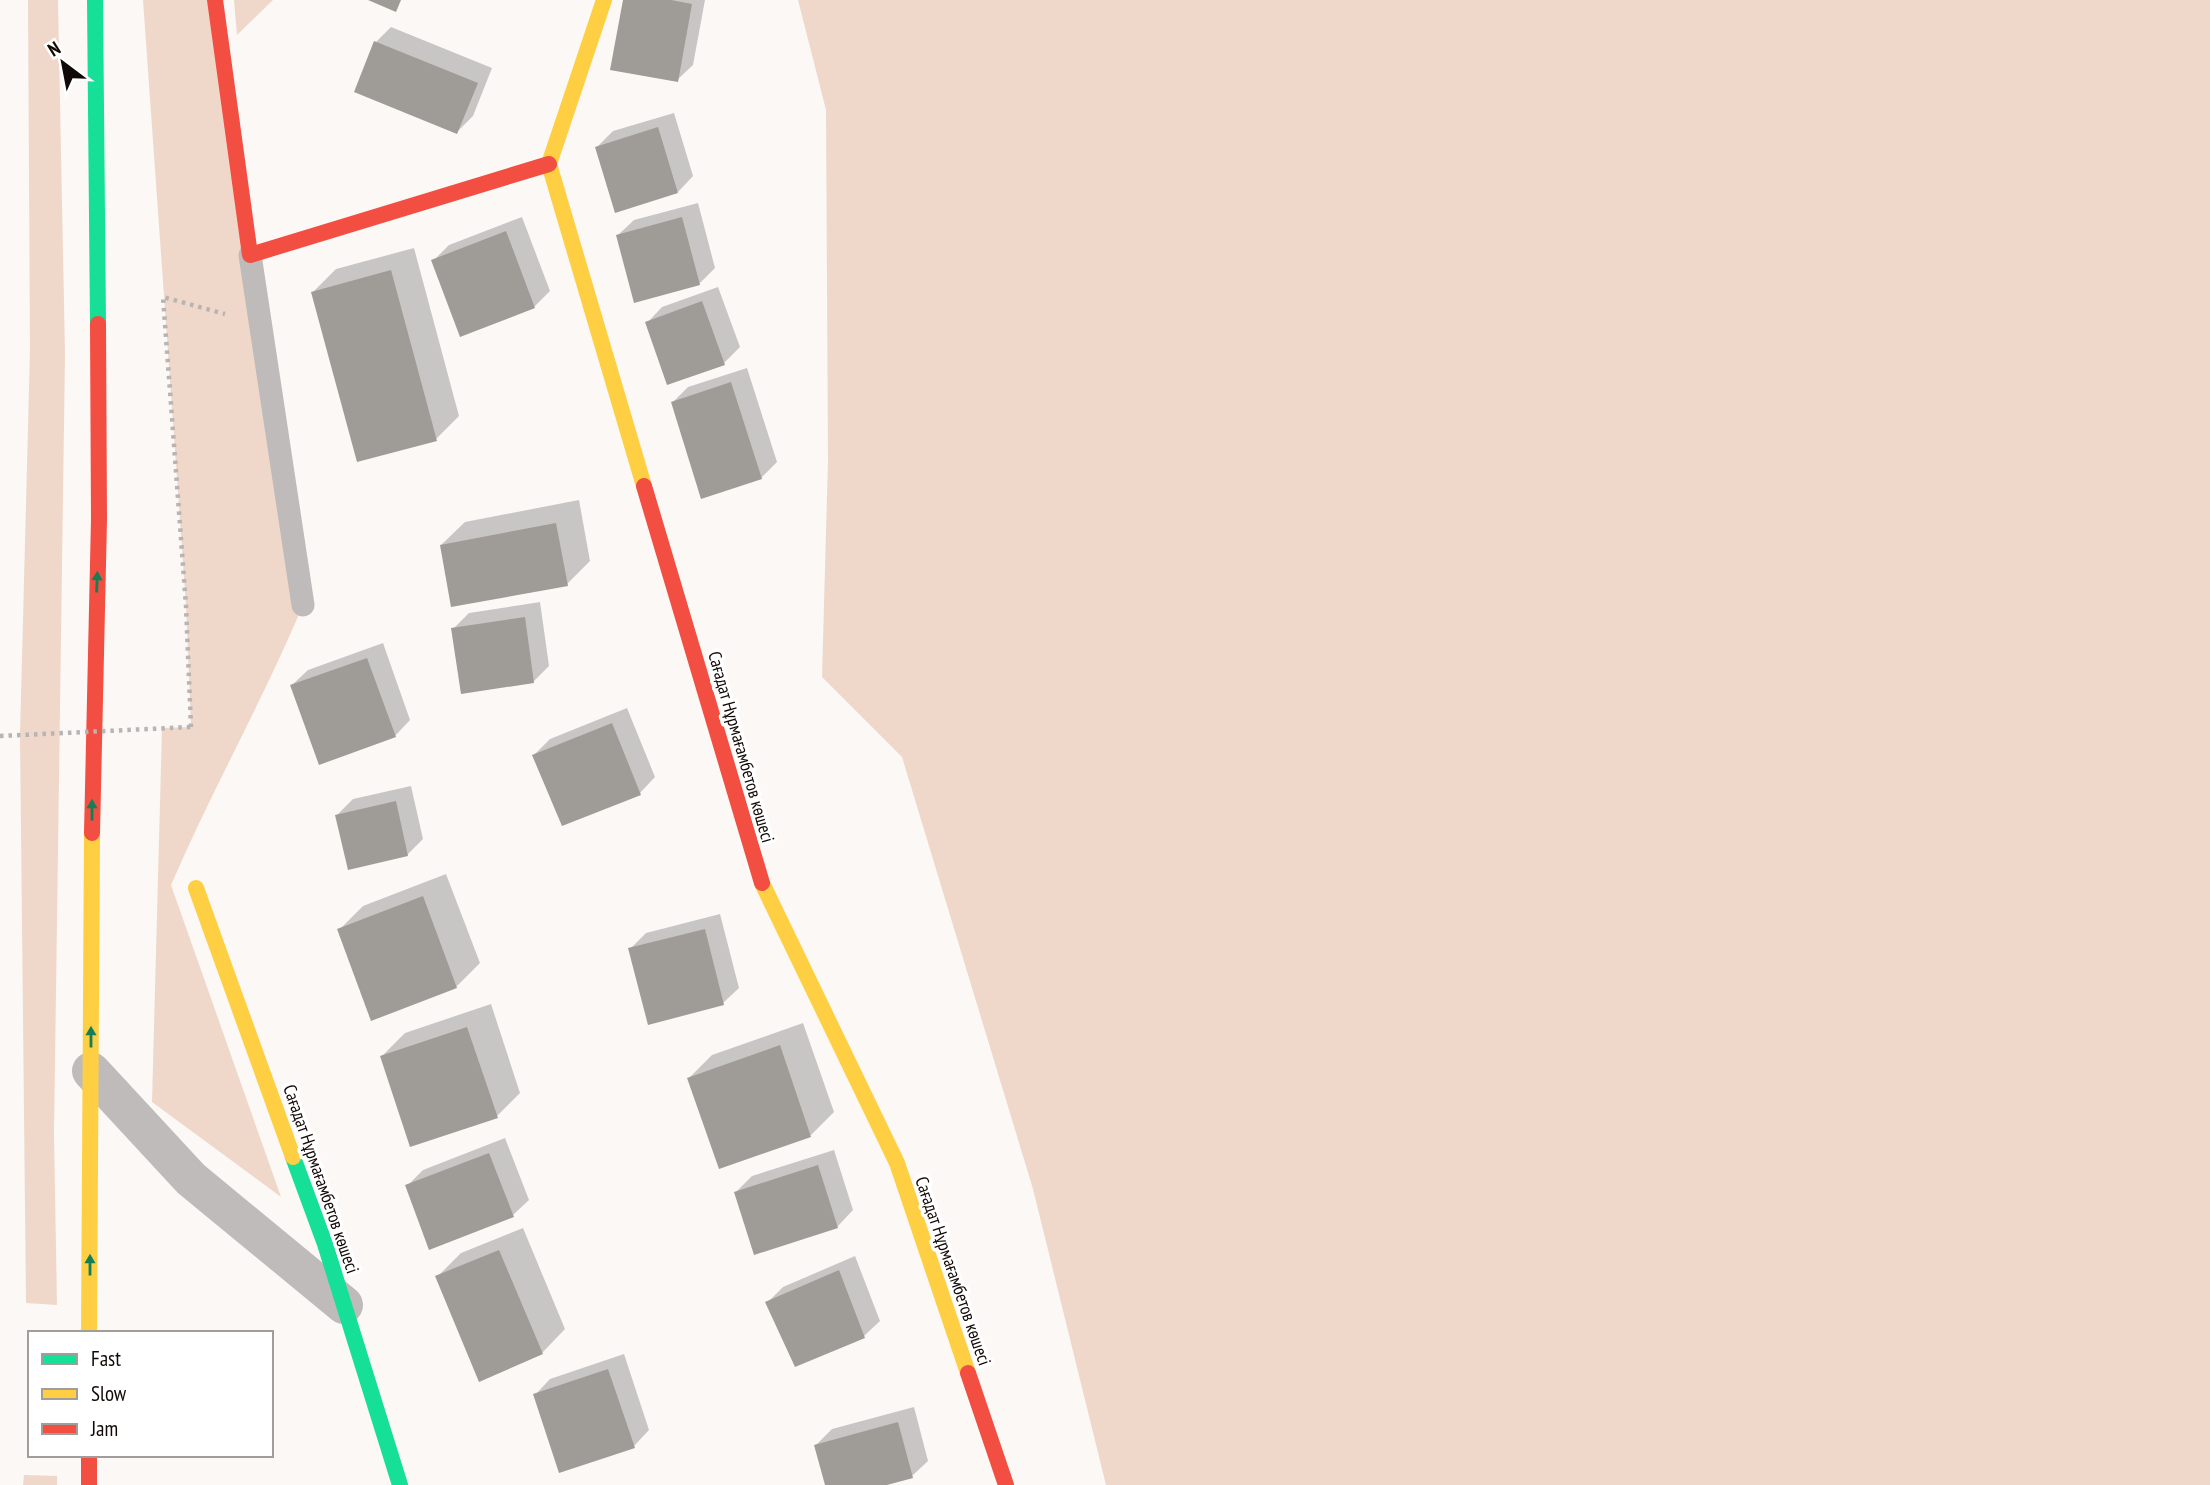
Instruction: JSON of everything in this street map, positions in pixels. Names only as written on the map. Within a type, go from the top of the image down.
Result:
[{"type":"street","points":[[89,1331],[92,751],[99,519],[95,0]]},
{"type":"street","points":[[215,0],[250,255],[549,164],[604,0]]},
{"type":"street","name":"Сағадат Нұрмағамбетов көшесі","points":[[549,164],[760,880],[897,1163],[1006,1485]]},
{"type":"street","name":"Сағадат Нұрмағамбетов көшесі","points":[[196,888],[325,1244],[400,1485]]},
{"type":"street","points":[[91,1071],[191,1179],[344,1305]]},
{"type":"street","points":[[89,1457],[89,1485]]},
{"type":"lane","points":[[250,255],[303,604]]},
{"type":"path","points":[[0,736],[191,727],[185,592],[163,297],[260,323]]},
{"type":"shaded area","points":[[28,0],[58,0],[65,354],[54,1134],[57,1305],[26,1303],[20,735],[30,350]]},
{"type":"shaded area","points":[[143,0],[215,0],[303,605],[171,885],[281,1197],[152,1102],[162,728],[191,727],[186,606]]},
{"type":"shaded area","points":[[234,0],[273,0],[237,35]]},
{"type":"shaded area","points":[[798,0],[2210,0],[2210,1485],[1106,1485],[1033,1189],[902,757],[822,677],[828,460],[826,110]]},
{"type":"shaded area","points":[[24,1475],[57,1476],[57,1485],[23,1485]]},
{"type":"building","points":[[368,0],[401,0],[396,12]]},
{"type":"building","points":[[623,0],[671,0],[692,4],[678,82],[610,70]]},
{"type":"building","points":[[374,41],[478,83],[457,134],[354,92]]},
{"type":"building","points":[[658,127],[678,193],[615,213],[595,147]]},
{"type":"building","points":[[682,217],[700,285],[634,303],[616,235]]},
{"type":"building","points":[[506,231],[535,308],[460,337],[431,260]]},
{"type":"building","points":[[391,270],[437,441],[357,462],[311,292]]},
{"type":"building","points":[[702,301],[725,365],[667,385],[645,322]]},
{"type":"building","points":[[731,382],[762,479],[701,499],[671,402]]},
{"type":"building","points":[[556,523],[568,586],[451,607],[440,545]]},
{"type":"building","points":[[525,617],[534,683],[461,694],[451,628]]},
{"type":"building","points":[[367,658],[396,737],[319,765],[290,685]]},
{"type":"building","points":[[612,723],[641,795],[562,826],[532,755]]},
{"type":"building","points":[[396,801],[408,856],[348,870],[335,815]]},
{"type":"building","points":[[423,896],[457,988],[371,1021],[337,929]]},
{"type":"building","points":[[705,929],[724,1005],[648,1025],[628,948]]},
{"type":"building","points":[[467,1027],[498,1118],[410,1147],[380,1056]]},
{"type":"building","points":[[780,1045],[811,1137],[719,1169],[687,1078]]},
{"type":"building","points":[[489,1153],[514,1217],[429,1250],[405,1185]]},
{"type":"building","points":[[818,1165],[838,1228],[754,1255],[734,1192]]},
{"type":"building","points":[[499,1250],[543,1354],[479,1382],[435,1276]]},
{"type":"building","points":[[839,1270],[865,1338],[795,1367],[765,1302]]},
{"type":"building","points":[[608,1369],[635,1448],[559,1473],[533,1394]]},
{"type":"building","points":[[898,1422],[913,1478],[887,1485],[825,1485],[814,1445]]},
{"type":"traffic: fast","points":[[95,0],[98,324]]},
{"type":"traffic: fast","points":[[293,1157],[325,1244],[400,1485]]},
{"type":"traffic: slow","points":[[604,0],[549,164],[644,486]]},
{"type":"traffic: slow","points":[[89,1331],[92,833]]},
{"type":"traffic: slow","points":[[762,883],[897,1163],[968,1373]]},
{"type":"traffic: slow","points":[[196,888],[293,1157]]},
{"type":"traffic: jam","points":[[215,0],[250,255],[549,164]]},
{"type":"traffic: jam","points":[[92,833],[99,519],[98,324]]},
{"type":"traffic: jam","points":[[644,486],[762,883]]},
{"type":"traffic: jam","points":[[968,1373],[1006,1485]]},
{"type":"traffic: jam","points":[[89,1457],[89,1485]]}]
